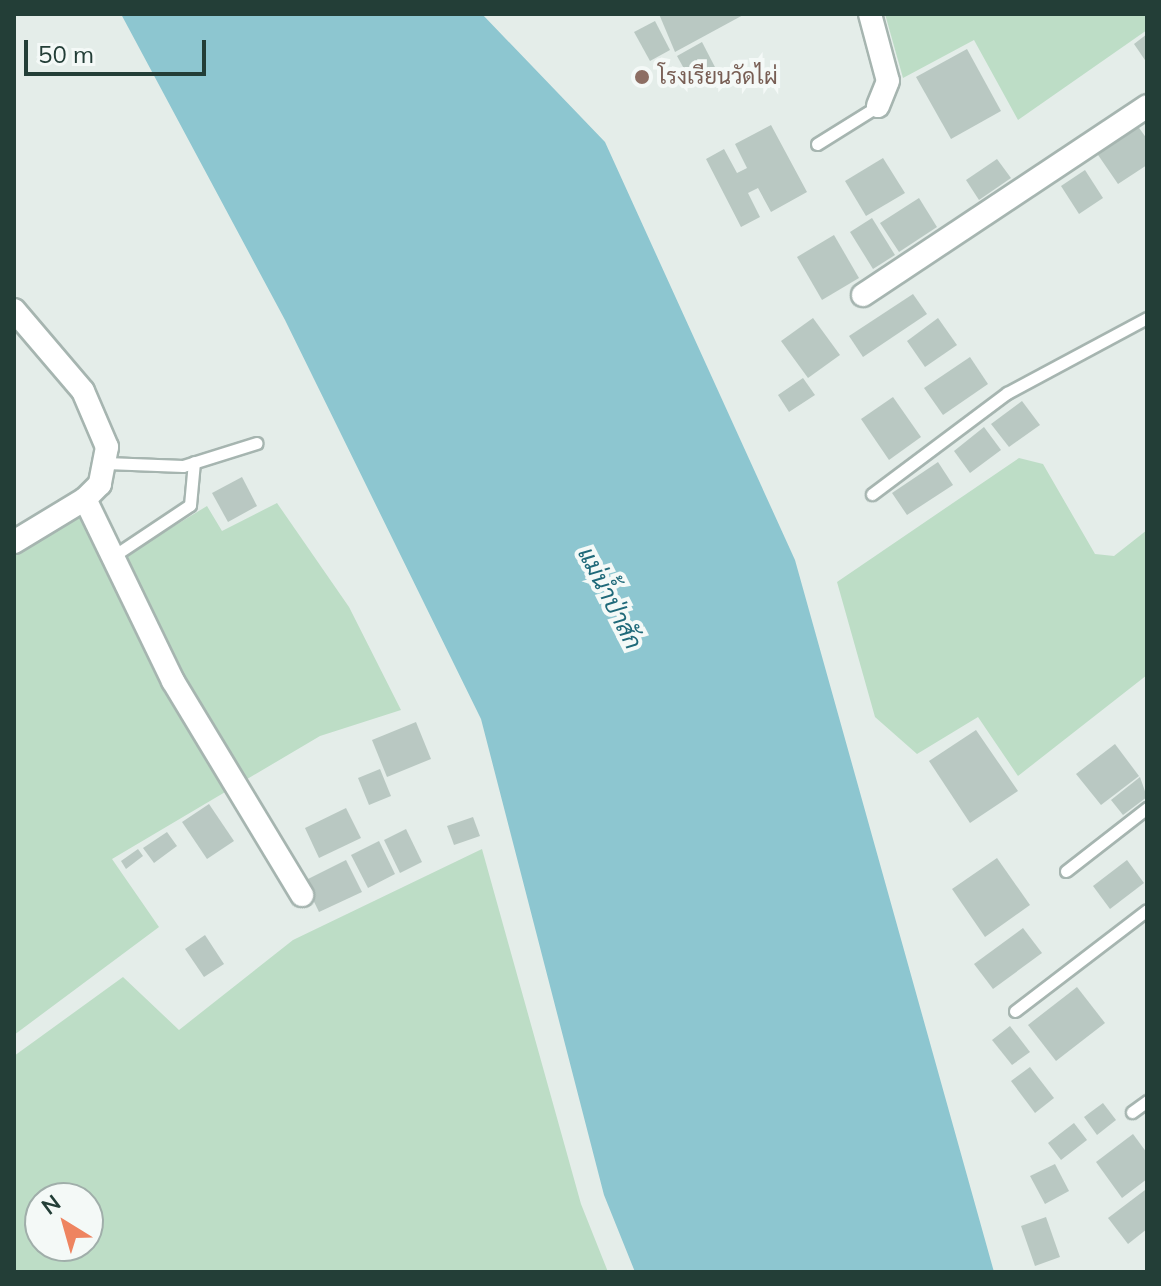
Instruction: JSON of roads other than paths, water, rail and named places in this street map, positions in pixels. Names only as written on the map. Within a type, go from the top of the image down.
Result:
[{"type":"street","points":[[870,14],[888,81],[878,106]]},
{"type":"street","points":[[863,295],[1147,106]]},
{"type":"street","points":[[14,310],[83,391],[103,426],[106,463],[85,499],[14,542]]},
{"type":"street","points":[[85,499],[115,555],[173,681],[302,895]]},
{"type":"lane","points":[[817,144],[878,106]]},
{"type":"lane","points":[[872,494],[1007,393],[1147,318]]},
{"type":"lane","points":[[106,463],[194,462],[257,443]]},
{"type":"lane","points":[[115,555],[190,505],[194,462]]},
{"type":"lane","points":[[1066,871],[1147,808]]},
{"type":"lane","points":[[1015,1011],[1147,910]]},
{"type":"lane","points":[[1132,1112],[1147,1101]]},
{"type":"water","name":"แม่น้ำป่าสัก","points":[[121,14],[482,14],[605,142],[795,560],[994,1272],[635,1272],[604,1195],[481,719],[285,320]]},
{"type":"place","name":"โรงเรียนวัดไผ่","points":[[642,77]]}]
